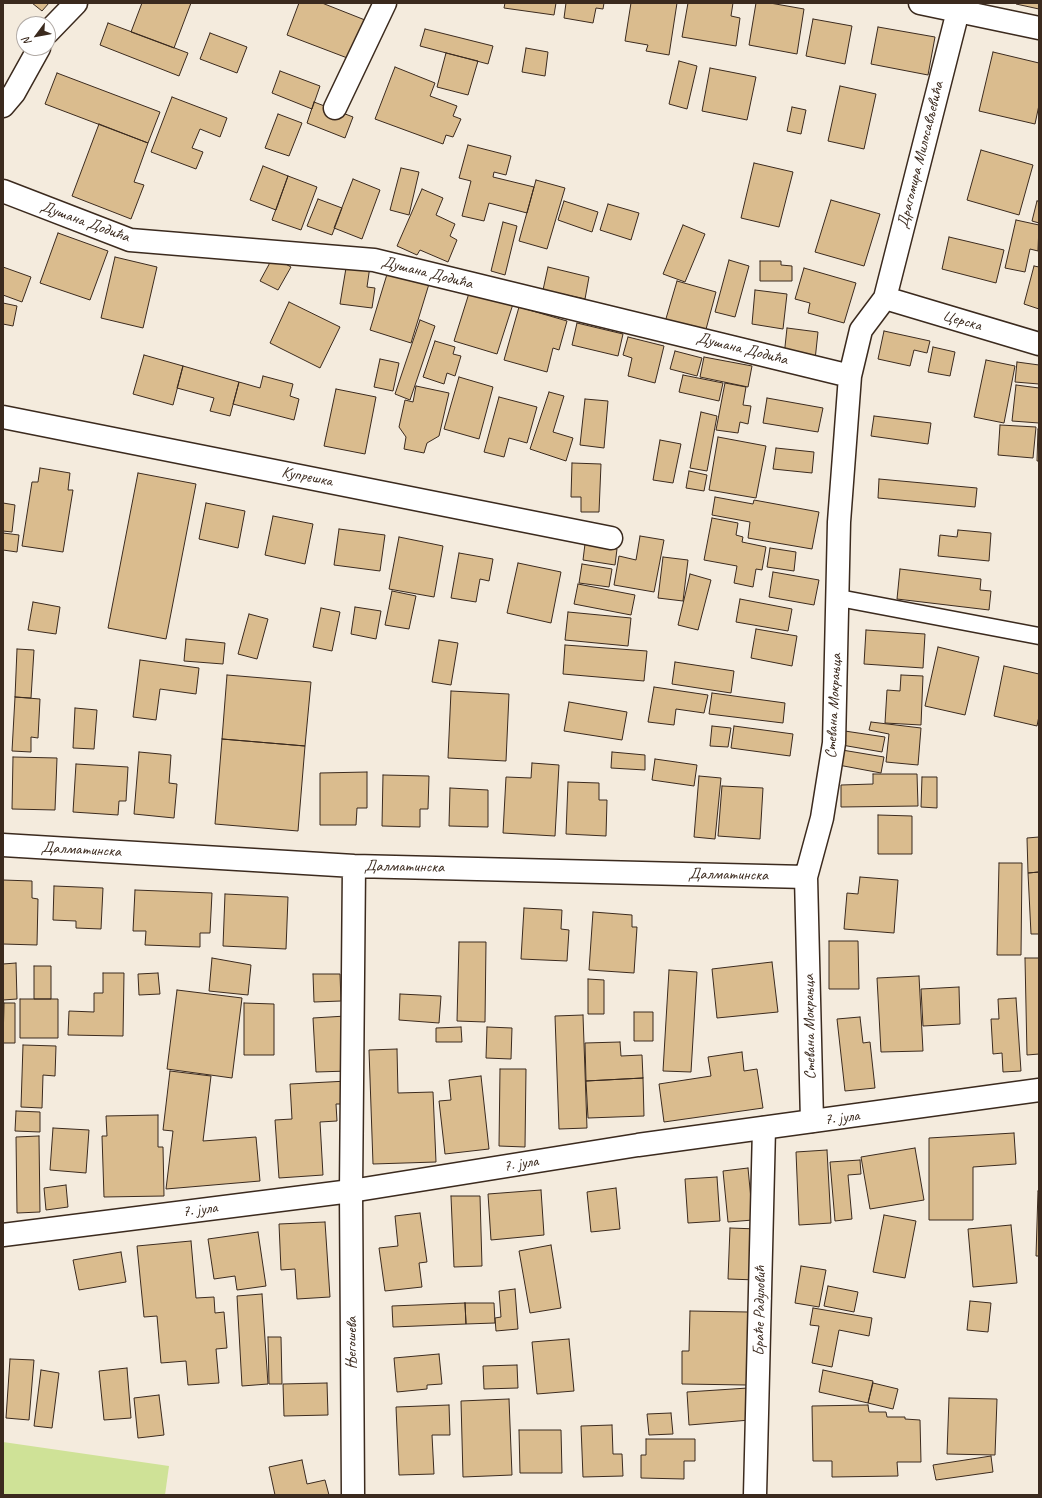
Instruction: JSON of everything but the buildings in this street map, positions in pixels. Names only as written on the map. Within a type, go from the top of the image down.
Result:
[{"type":"street","points":[[56,24],[76,3]]},
{"type":"street","points":[[335,108],[385,3]]},
{"type":"street","points":[[920,3],[1039,28]]},
{"type":"street","name":"Драгомира Милосављевића","points":[[885,298],[958,11]]},
{"type":"street","points":[[3,106],[14,93],[35,56]]},
{"type":"street","name":"Душана Додића","points":[[3,191],[130,240],[374,260],[850,376]]},
{"type":"street","name":"Церска","points":[[885,298],[1039,344]]},
{"type":"street","name":"Стевана Мокрањца","points":[[812,1121],[806,877],[822,818],[834,744],[839,598],[839,522],[850,376],[861,330],[885,298]]},
{"type":"street","name":"Купрешка","points":[[3,417],[611,538]]},
{"type":"street","name":"Далматинска","points":[[3,845],[354,866],[806,877]]},
{"type":"street","name":"Његошева","points":[[353,1495],[351,1191],[354,866]]},
{"type":"street","name":"7. јула","points":[[3,1236],[351,1191],[638,1145],[1039,1090]]},
{"type":"street","name":"Браће Радуловић","points":[[755,1495],[764,1128]]},
{"type":"lane","points":[[839,598],[1039,636]]},
{"type":"green space","points":[[3,1442],[169,1466],[165,1495],[3,1495]]}]
